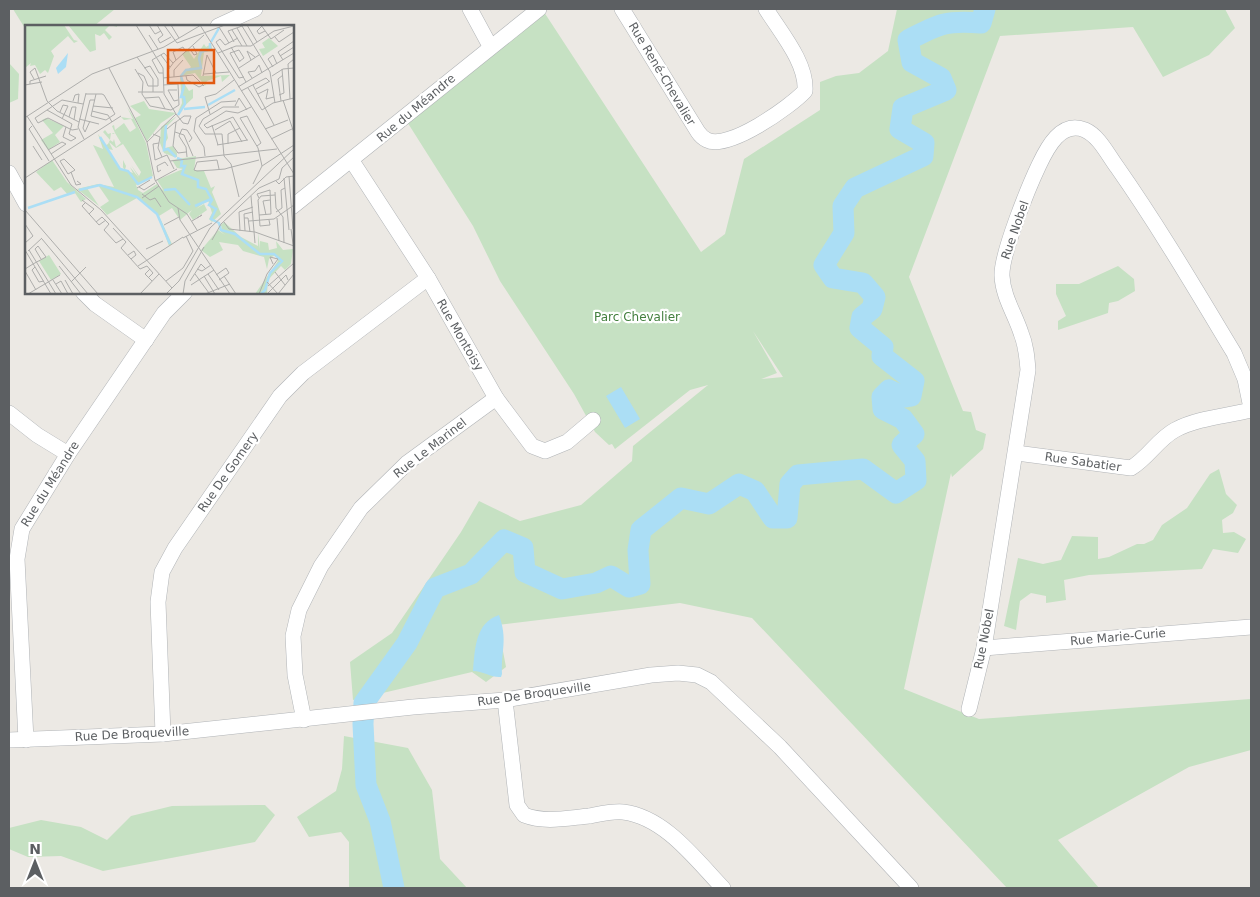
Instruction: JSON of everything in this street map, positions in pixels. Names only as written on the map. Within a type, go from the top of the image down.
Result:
[{"type":"street","points":[[220,25],[255,9]]},
{"type":"street","points":[[470,9],[490,46]]},
{"type":"street","name":"Rue du Méandre","points":[[294,205],[352,161],[490,46],[539,9]]},
{"type":"street","name":"Rue René-Chevalier","points":[[622,9],[698,132],[708,141],[720,141],[742,134],[795,101],[805,91],[806,80],[801,67],[766,9]]},
{"type":"street","name":"Rue Nobel","points":[[969,708],[984,648],[1028,370],[1027,350],[1008,302],[1002,275],[1005,253],[1037,170],[1050,142],[1062,132],[1074,128],[1085,130],[1097,139],[1143,204],[1234,353],[1245,379],[1251,409]]},
{"type":"street","name":"Rue Montoisy","points":[[352,161],[428,278],[496,398],[532,446],[545,451],[567,442],[593,420]]},
{"type":"street","points":[[9,173],[25,202]]},
{"type":"street","name":"Rue De Gomery","points":[[163,734],[158,602],[162,572],[175,548],[280,396],[303,373],[428,278]]},
{"type":"street","points":[[85,294],[95,304],[146,340]]},
{"type":"street","name":"Rue du Méandre","points":[[26,740],[18,552],[22,529],[68,454],[164,312],[182,294]]},
{"type":"street","name":"Rue Le Marinel","points":[[304,720],[295,675],[293,636],[299,610],[321,566],[361,508],[407,463],[496,398]]},
{"type":"street","name":"Rue Sabatier","points":[[1016,453],[1131,468],[1142,462],[1164,438],[1175,430],[1251,409]]},
{"type":"street","points":[[9,412],[37,435],[68,454]]},
{"type":"street","name":"Rue Marie-Curie","points":[[984,648],[1251,627]]},
{"type":"street","name":"Rue De Broqueville","points":[[9,740],[163,734],[367,712],[505,700],[651,675],[678,673],[697,675],[711,682],[780,746],[911,888]]},
{"type":"street","points":[[505,700],[517,805],[524,815],[549,820],[622,812],[639,816],[657,825],[676,840],[722,888]]},
{"type":"green space","points":[[13,9],[115,9],[95,25],[25,25],[25,28]]},
{"type":"green space","name":"Parc Chevalier","points":[[542,9],[701,252],[725,234],[744,159],[820,110],[820,82],[836,76],[859,73],[888,51],[897,9],[1225,9],[1235,28],[1209,55],[1163,77],[1133,27],[1000,36],[909,277],[963,411],[971,412],[976,430],[986,434],[983,449],[952,477],[951,473],[904,689],[979,719],[1251,699],[1251,750],[1189,767],[1058,840],[1099,888],[1007,888],[752,618],[680,603],[498,625],[506,667],[486,682],[472,672],[353,700],[350,662],[392,633],[461,532],[479,501],[520,521],[581,505],[632,461],[633,446],[708,385],[690,390],[615,449],[612,444],[609,445],[595,432],[574,394],[500,281],[473,226],[404,117]],"holes":[[[753,331],[783,377],[761,379],[777,373]]]},
{"type":"green space","points":[[9,63],[19,74],[18,99],[9,103]]},
{"type":"green space","points":[[1118,266],[1134,279],[1135,291],[1118,301],[1109,303],[1108,313],[1058,330],[1058,321],[1066,316],[1056,294],[1056,284],[1079,284]]},
{"type":"green space","points":[[1219,469],[1226,494],[1237,505],[1233,513],[1222,520],[1223,533],[1234,532],[1246,539],[1238,553],[1213,549],[1202,569],[1089,575],[1064,580],[1066,600],[1046,603],[1046,596],[1031,593],[1020,601],[1016,630],[1004,626],[1018,558],[1043,564],[1061,560],[1072,536],[1098,537],[1098,559],[1109,557],[1137,544],[1144,544],[1153,540],[1162,525],[1187,508],[1210,474]]},
{"type":"green space","points":[[344,736],[408,748],[432,790],[440,859],[467,888],[349,888],[349,842],[341,832],[309,837],[297,817],[336,791],[342,769]]},
{"type":"green space","points":[[265,805],[275,815],[255,842],[103,871],[61,856],[28,857],[9,849],[9,828],[41,820],[81,827],[107,840],[131,816],[172,806]]},
{"type":"water","points":[[621,387],[640,419],[625,428],[606,396]]},
{"type":"water","points":[[499,615],[504,645],[501,677],[473,671],[476,646],[481,630],[491,619]]},
{"type":"waterway","points":[[394,888],[380,821],[366,785],[363,724],[364,703],[407,643],[435,588],[471,574],[504,540],[523,548],[525,572],[562,589],[596,583],[611,576],[629,587],[640,584],[638,550],[641,530],[681,498],[709,504],[739,484],[755,491],[773,518],[787,518],[790,484],[798,475],[863,469],[896,493],[916,480],[915,461],[902,445],[914,434],[903,419],[883,409],[882,397],[889,390],[904,397],[911,396],[914,381],[882,356],[883,347],[860,328],[862,317],[872,309],[875,297],[863,283],[833,278],[824,265],[844,233],[843,206],[855,188],[923,156],[924,143],[900,129],[903,108],[946,90],[941,78],[912,62],[908,40],[943,24],[959,22],[981,23],[985,9]]}]
